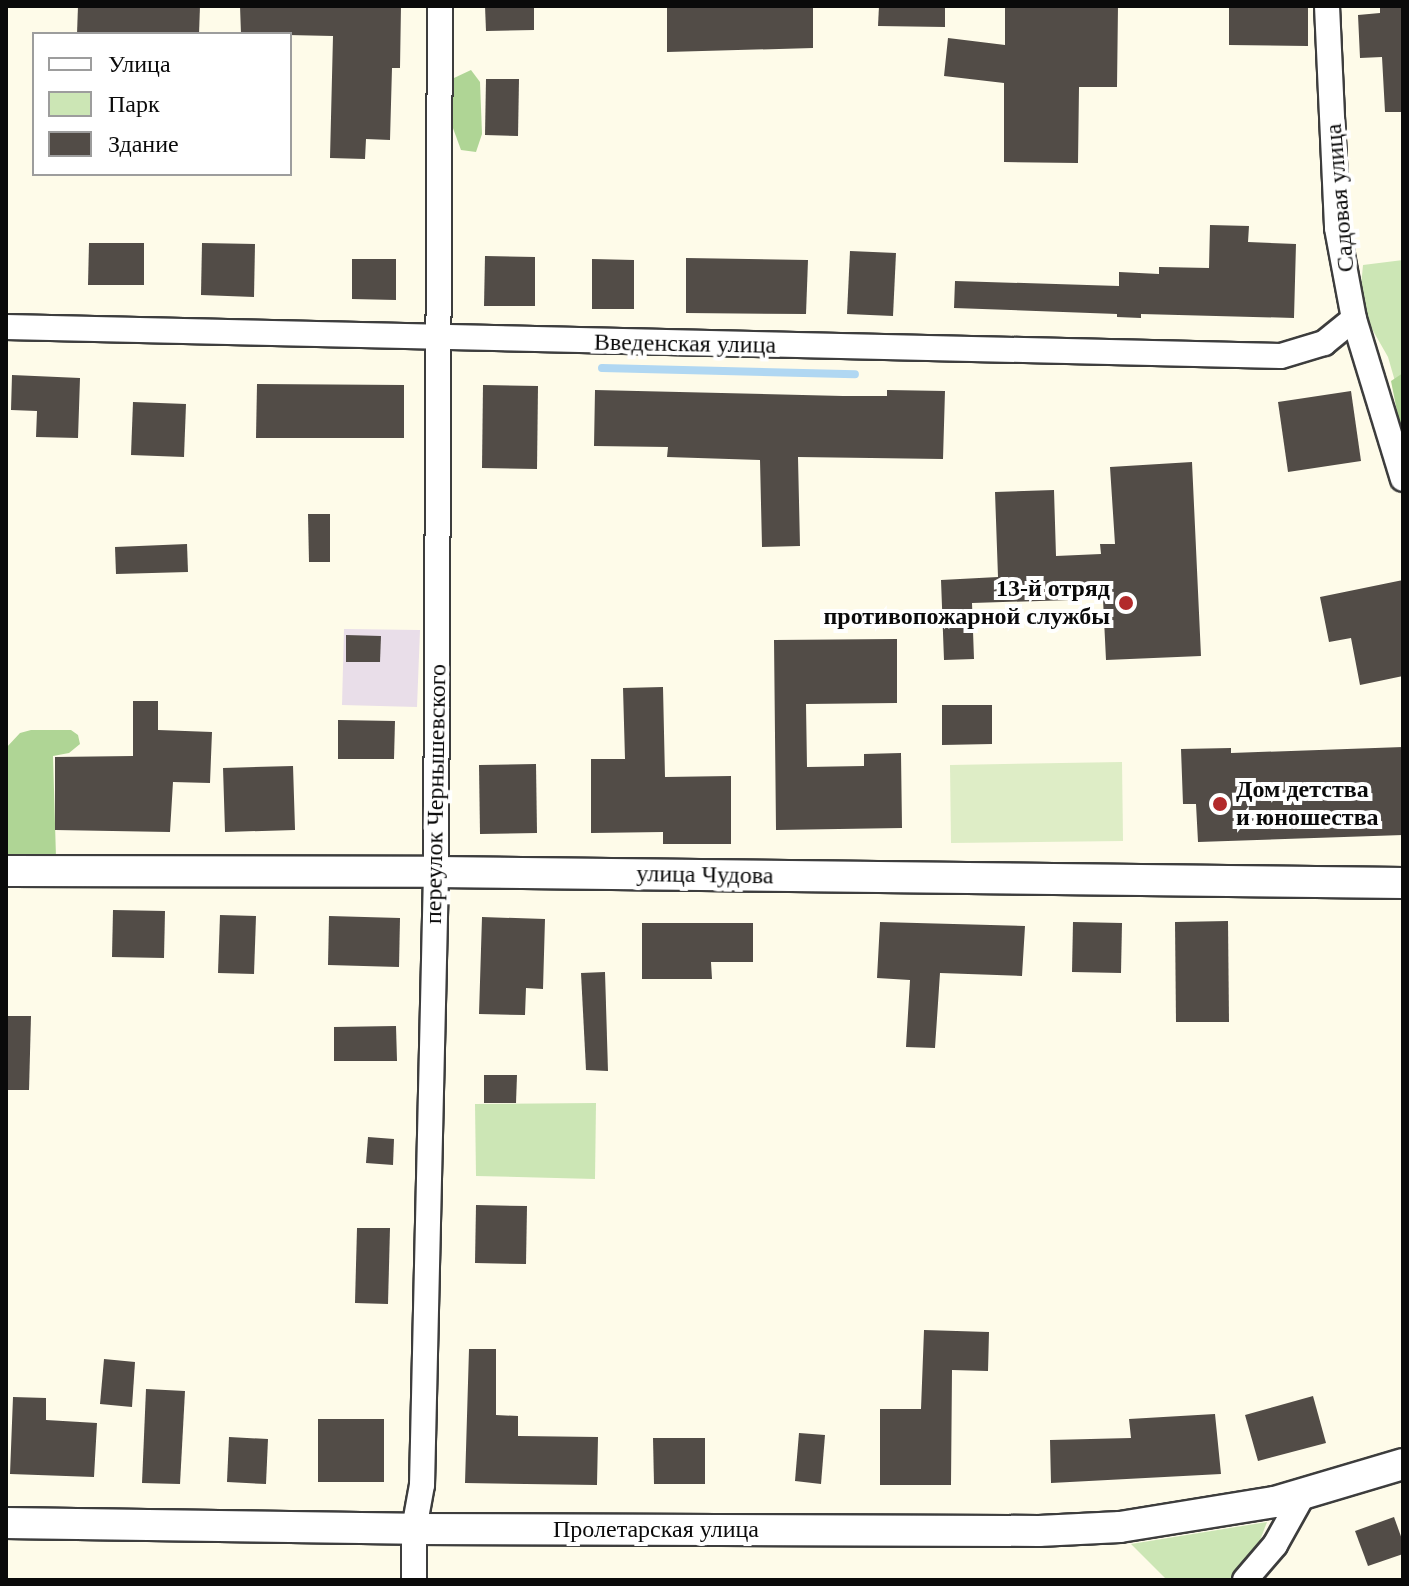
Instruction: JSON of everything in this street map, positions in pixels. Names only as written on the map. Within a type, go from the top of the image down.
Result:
[{"type":"street","name":"переулок Чернышевского","points":[[414,1580],[414,1529],[422,1485],[436,872],[441,339],[440,6]]},
{"type":"street","name":"Садовая улица","points":[[1327,6],[1337,228],[1354,319],[1403,479]]},
{"type":"street","name":"Введенская улица","points":[[6,327],[1281,356],[1324,343],[1354,319]]},
{"type":"street","name":"улица Чудова","points":[[6,871],[436,872],[1403,883]]},
{"type":"street","name":"Пролетарская улица","points":[[6,1523],[414,1529],[1039,1531],[1180,1519],[1303,1495],[1403,1464]]},
{"type":"street","points":[[1245,1580],[1275,1545],[1303,1495]]},
{"type":"shaded area","points":[[344,629],[420,630],[417,707],[342,705]]},
{"type":"green space","points":[[471,70],[480,82],[482,134],[476,152],[461,150],[450,120],[454,78]]},
{"type":"green space","points":[[1403,260],[1403,409],[1388,357],[1368,322],[1361,286],[1363,265]]},
{"type":"green space","points":[[1403,373],[1403,441],[1391,381]]},
{"type":"green space","points":[[71,730],[78,735],[80,744],[69,753],[53,756],[56,857],[6,864],[6,748],[20,733]]},
{"type":"green space","points":[[1122,762],[1123,841],[951,843],[950,765]]},
{"type":"green space","points":[[596,1103],[595,1179],[476,1176],[475,1104]]},
{"type":"green space","points":[[1267,1522],[1254,1556],[1233,1580],[1167,1580],[1131,1544]]},
{"type":"building","points":[[78,6],[200,6],[199,32],[77,32]]},
{"type":"building","points":[[240,6],[401,6],[400,68],[392,68],[390,140],[366,139],[365,159],[330,158],[333,36],[241,32]]},
{"type":"building","points":[[485,6],[534,6],[534,30],[486,31]]},
{"type":"building","points":[[667,6],[813,6],[813,48],[667,52]]},
{"type":"building","points":[[879,6],[945,6],[945,27],[878,26]]},
{"type":"building","points":[[1005,6],[1118,6],[1117,87],[1079,87],[1078,163],[1004,162],[1004,83],[944,76],[948,38],[1005,45]]},
{"type":"building","points":[[1229,6],[1308,6],[1308,46],[1229,45]]},
{"type":"building","points":[[1380,6],[1403,6],[1403,112],[1385,112],[1382,57],[1360,58],[1358,15],[1380,13]]},
{"type":"building","points":[[486,79],[519,79],[518,136],[485,135]]},
{"type":"building","points":[[1210,225],[1249,226],[1248,242],[1296,244],[1294,318],[1141,314],[1141,318],[1117,317],[1117,314],[954,308],[955,281],[1119,286],[1119,272],[1159,274],[1159,267],[1209,268]]},
{"type":"building","points":[[89,243],[144,243],[144,285],[88,285]]},
{"type":"building","points":[[202,243],[255,244],[254,297],[201,295]]},
{"type":"building","points":[[850,251],[896,253],[893,316],[847,314]]},
{"type":"building","points":[[485,256],[535,257],[535,306],[484,306]]},
{"type":"building","points":[[686,258],[808,260],[806,314],[686,313]]},
{"type":"building","points":[[352,259],[396,259],[396,300],[352,299]]},
{"type":"building","points":[[592,259],[634,260],[634,309],[592,309]]},
{"type":"building","points":[[12,375],[80,378],[78,438],[36,437],[37,411],[11,410]]},
{"type":"building","points":[[257,384],[404,385],[404,438],[256,438]]},
{"type":"building","points":[[483,385],[538,386],[537,469],[482,468]]},
{"type":"building","points":[[595,390],[843,396],[887,396],[887,390],[945,391],[943,459],[798,457],[800,546],[762,547],[760,460],[667,457],[668,447],[594,446]]},
{"type":"building","points":[[1351,391],[1361,461],[1288,472],[1278,402]]},
{"type":"building","points":[[133,402],[186,404],[184,457],[131,455]]},
{"type":"building","points":[[1192,462],[1201,656],[1106,660],[1103,599],[972,603],[974,659],[944,660],[941,580],[998,577],[995,492],[1054,490],[1056,556],[1101,554],[1100,544],[1115,544],[1110,467]]},
{"type":"building","points":[[308,514],[330,514],[330,562],[309,562]]},
{"type":"building","points":[[187,544],[188,572],[116,574],[115,547]]},
{"type":"building","points":[[1403,580],[1403,676],[1360,685],[1351,638],[1329,642],[1320,597]]},
{"type":"building","points":[[346,635],[381,636],[380,662],[346,662]]},
{"type":"building","points":[[897,639],[897,703],[806,704],[807,767],[864,766],[864,754],[901,753],[902,828],[776,830],[774,640]]},
{"type":"building","points":[[663,687],[665,777],[731,776],[731,844],[663,844],[663,832],[591,833],[591,759],[625,759],[623,688]]},
{"type":"building","points":[[133,701],[158,701],[158,730],[212,732],[210,783],[173,782],[170,832],[55,830],[55,757],[133,756]]},
{"type":"building","points":[[942,705],[992,705],[992,744],[942,745]]},
{"type":"building","points":[[338,720],[395,721],[394,759],[338,759]]},
{"type":"building","points":[[1403,747],[1403,835],[1198,842],[1196,804],[1183,804],[1181,749],[1231,748],[1231,753]]},
{"type":"building","points":[[536,764],[537,833],[480,834],[479,765]]},
{"type":"building","points":[[293,766],[295,830],[225,832],[223,768]]},
{"type":"building","points":[[113,910],[165,911],[164,958],[112,957]]},
{"type":"building","points":[[220,915],[256,916],[254,974],[218,973]]},
{"type":"building","points":[[329,916],[400,918],[399,967],[328,965]]},
{"type":"building","points":[[482,917],[545,919],[543,989],[526,988],[525,1015],[479,1014]]},
{"type":"building","points":[[1228,921],[1229,1022],[1176,1022],[1175,922]]},
{"type":"building","points":[[880,922],[1025,926],[1022,976],[940,973],[935,1048],[906,1047],[910,980],[877,978]]},
{"type":"building","points":[[1073,922],[1122,923],[1121,973],[1072,972]]},
{"type":"building","points":[[642,923],[753,923],[753,962],[711,962],[712,979],[642,979]]},
{"type":"building","points":[[605,972],[608,1071],[586,1070],[581,973]]},
{"type":"building","points":[[6,1016],[31,1016],[29,1090],[6,1090]]},
{"type":"building","points":[[396,1026],[397,1061],[334,1061],[334,1027]]},
{"type":"building","points":[[484,1075],[517,1075],[516,1103],[484,1103]]},
{"type":"building","points":[[368,1137],[394,1139],[393,1165],[366,1163]]},
{"type":"building","points":[[476,1205],[527,1206],[526,1264],[475,1263]]},
{"type":"building","points":[[357,1228],[390,1228],[388,1304],[355,1303]]},
{"type":"building","points":[[924,1330],[989,1332],[988,1371],[952,1370],[951,1485],[880,1485],[880,1409],[921,1409]]},
{"type":"building","points":[[469,1349],[496,1349],[496,1415],[518,1416],[518,1436],[598,1437],[597,1485],[465,1483]]},
{"type":"building","points":[[104,1359],[135,1362],[132,1407],[100,1404]]},
{"type":"building","points":[[146,1389],[185,1391],[180,1484],[142,1483]]},
{"type":"building","points":[[1313,1396],[1326,1443],[1258,1461],[1245,1415]]},
{"type":"building","points":[[13,1397],[46,1398],[46,1420],[97,1423],[94,1477],[10,1474]]},
{"type":"building","points":[[1215,1414],[1221,1474],[1051,1483],[1050,1440],[1131,1438],[1129,1419]]},
{"type":"building","points":[[318,1419],[384,1419],[384,1482],[318,1482]]},
{"type":"building","points":[[799,1433],[825,1435],[821,1484],[795,1481]]},
{"type":"building","points":[[229,1437],[268,1439],[266,1484],[227,1482]]},
{"type":"building","points":[[653,1438],[705,1438],[705,1484],[654,1484]]},
{"type":"building","points":[[1394,1517],[1403,1542],[1403,1554],[1368,1566],[1355,1531]]},
{"type":"waterway","points":[[602,368],[855,374]]},
{"type":"place","name":"13-й отряд противопожарной службы","points":[[1126,603]]},
{"type":"place","name":"Дом детства и юношества","points":[[1220,804]]}]
